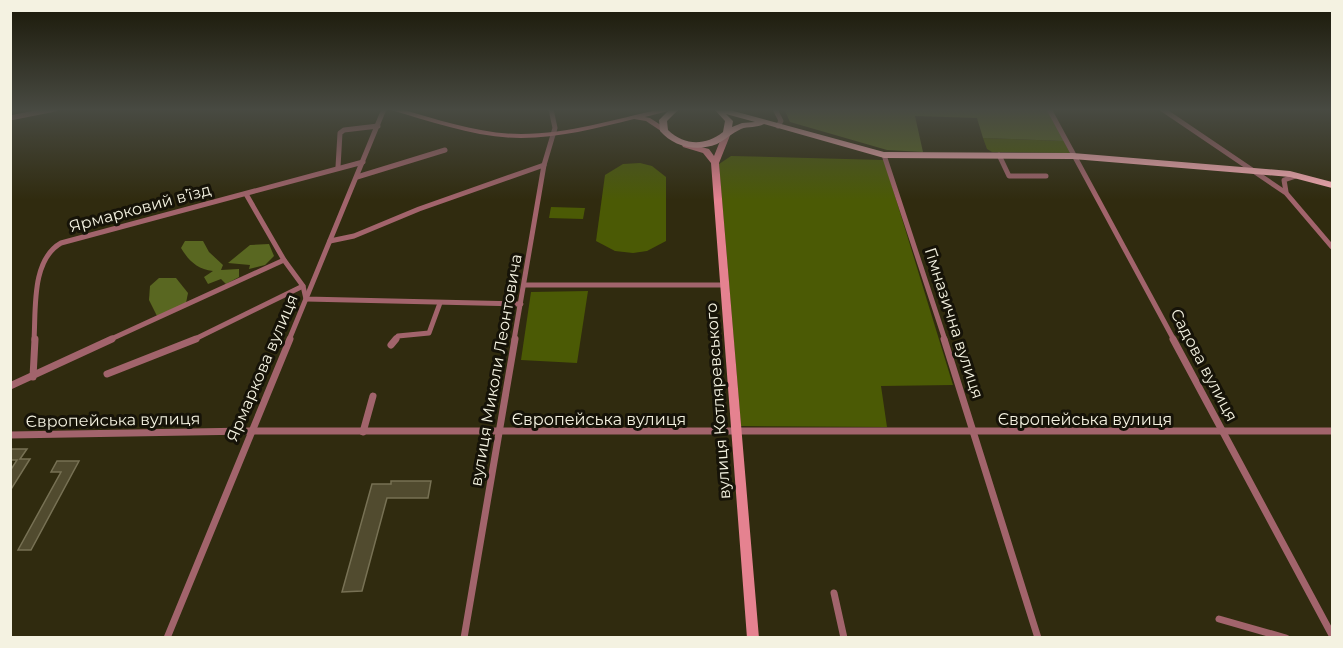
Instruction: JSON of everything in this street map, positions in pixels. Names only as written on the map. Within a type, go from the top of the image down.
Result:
[{"type":"main road","points":[[674,139],[706,151],[715,163]]},
{"type":"main road","points":[[685,144],[705,145],[721,139]]},
{"type":"main road","points":[[715,163],[724,139]]},
{"type":"main road","points":[[826,139],[884,155],[1073,156],[1255,171],[1307,177],[1332,185]]},
{"type":"main road","name":"вулиця Котляревського","points":[[715,163],[753,638]]},
{"type":"street","points":[[338,167],[340,139]]},
{"type":"street","name":"Ярмаркова вулиця","points":[[166,638],[249,430],[372,139]]},
{"type":"street","name":"вулиця Миколи Леонтовича","points":[[464,638],[544,165],[551,139]]},
{"type":"street","name":"Садова вулиця","points":[[1064,139],[1332,635]]},
{"type":"street","points":[[1207,139],[1286,193],[1332,247]]},
{"type":"street","points":[[357,177],[445,150]]},
{"type":"street","name":"Гімназична вулиця","points":[[884,155],[975,432],[1038,638]]},
{"type":"street","points":[[999,155],[1009,176],[1046,176]]},
{"type":"street","name":"Ярмарковий вʼїзд","points":[[33,377],[39,286],[45,255],[51,248],[61,243],[363,162]]},
{"type":"street","points":[[330,241],[354,236],[419,209],[544,165]]},
{"type":"street","points":[[1286,193],[1284,180],[1294,176],[1307,177]]},
{"type":"street","points":[[246,194],[284,260],[303,286],[306,299],[521,304]]},
{"type":"street","points":[[10,386],[284,260]]},
{"type":"street","points":[[525,285],[724,285]]},
{"type":"street","points":[[108,374],[163,350],[192,341],[303,286]]},
{"type":"street","points":[[391,345],[398,336],[429,333],[440,303]]},
{"type":"street","points":[[363,432],[373,396]]},
{"type":"street","name":"Європейська вулиця","points":[[10,435],[249,430],[498,433],[1332,431]]},
{"type":"street","points":[[834,592],[844,638]]},
{"type":"street","points":[[1218,619],[1286,638]]},
{"type":"green space","points":[[850,139],[920,139],[923,152],[887,150]]},
{"type":"green space","points":[[983,139],[1064,141],[1070,153],[992,152],[987,149]]},
{"type":"green space","points":[[1016,139],[1063,139],[1064,141]]},
{"type":"green space","points":[[731,156],[884,160],[953,385],[881,386],[887,427],[741,426],[719,164]]},
{"type":"green space","points":[[640,163],[652,166],[666,177],[666,241],[647,251],[633,253],[615,251],[596,241],[605,175],[623,164]]},
{"type":"green space","points":[[551,207],[585,208],[583,219],[549,218]]},
{"type":"green space","points":[[185,241],[203,241],[209,252],[223,265],[221,270],[239,269],[239,277],[226,284],[221,279],[208,284],[204,277],[213,271],[202,268],[190,260],[181,248]]},
{"type":"green space","points":[[269,244],[274,256],[265,265],[249,269],[250,265],[228,263],[250,245]]},
{"type":"green space","points":[[159,278],[176,278],[188,293],[186,303],[157,316],[149,300],[150,286]]},
{"type":"green space","points":[[588,291],[577,363],[521,360],[531,292]]},
{"type":"green space","points":[[719,341],[721,343],[722,381],[717,378],[717,367],[711,360],[713,343]]},
{"type":"building","points":[[10,449],[27,449],[20,459],[30,459],[10,491],[10,471],[17,460],[10,460]]},
{"type":"building","points":[[57,461],[79,461],[31,550],[18,550],[61,472],[51,472]]},
{"type":"building","points":[[391,481],[431,481],[428,498],[387,498],[362,591],[342,592],[372,484],[391,484]]}]
